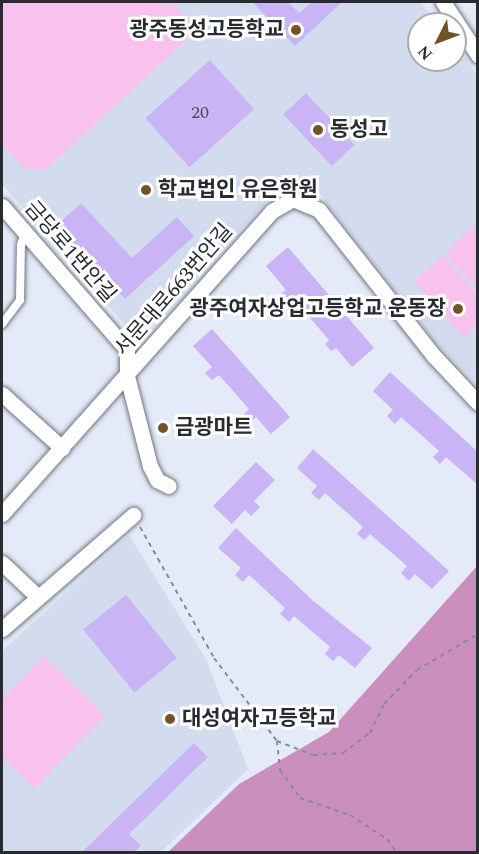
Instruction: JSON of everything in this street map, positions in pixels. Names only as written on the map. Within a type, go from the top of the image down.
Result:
[{"type":"street","points":[[443,2],[477,55]]},
{"type":"street","name":"서문대로663번안길","points":[[2,514],[272,211],[293,199],[319,210],[434,356],[477,403]]},
{"type":"street","name":"금당로1번안길","points":[[2,206],[127,350],[127,376],[153,473],[169,486]]},
{"type":"street","points":[[2,394],[62,448]]},
{"type":"street","points":[[2,629],[37,596],[62,580],[133,515]]},
{"type":"street","points":[[2,562],[37,596]]},
{"type":"lane","points":[[2,324],[20,300],[21,245],[25,233]]},
{"type":"path","points":[[133,515],[214,658],[277,741],[280,770],[300,798],[350,815],[387,839],[396,852]]},
{"type":"path","points":[[277,741],[314,755],[343,753],[370,733],[384,704],[417,670],[477,634]]},
{"type":"shaded area","name":"학교법인 유은학원","points":[[2,2],[420,2],[429,12],[407,12],[407,72],[467,72],[467,60],[477,75],[477,385],[438,345],[320,194],[294,186],[270,198],[146,332],[132,333],[2,184]]},
{"type":"shaded area","points":[[2,2],[171,2],[198,29],[45,170],[23,168],[2,144]]},
{"type":"shaded area","name":"광주여자상업고등학교 운동장","points":[[477,223],[477,289],[445,253]]},
{"type":"shaded area","name":"광주여자상업고등학교 운동장","points":[[443,255],[477,294],[477,325],[464,338],[414,282]]},
{"type":"shaded area","points":[[129,535],[206,659],[248,769],[161,852],[2,852],[2,651]]},
{"type":"shaded area","points":[[477,566],[477,852],[168,852],[239,784],[329,732]]},
{"type":"shaded area","points":[[44,656],[105,716],[34,789],[2,757],[2,699]]},
{"type":"building","name":"광주동성고등학교","points":[[252,2],[288,2],[299,13],[312,2],[342,2],[295,46]]},
{"type":"building","points":[[210,60],[254,109],[190,167],[145,118]]},
{"type":"building","name":"동성고","points":[[306,93],[354,145],[332,166],[283,114]]},
{"type":"building","points":[[81,203],[132,258],[177,217],[194,236],[125,299],[57,225]]},
{"type":"building","points":[[288,247],[374,348],[352,367],[336,348],[331,351],[325,344],[329,340],[292,297],[288,300],[282,293],[286,290],[266,266]]},
{"type":"building","points":[[212,329],[290,417],[271,434],[256,417],[250,423],[243,415],[249,409],[219,375],[212,380],[205,373],[212,367],[193,346]]},
{"type":"building","points":[[390,372],[478,452],[478,485],[446,457],[440,464],[433,457],[439,451],[401,417],[395,424],[387,416],[393,410],[373,391]]},
{"type":"building","points":[[313,449],[449,571],[432,589],[415,574],[409,581],[401,573],[407,566],[370,534],[364,540],[357,534],[363,527],[325,493],[319,500],[311,493],[317,486],[297,468]]},
{"type":"building","points":[[256,462],[275,480],[254,501],[260,507],[251,516],[245,510],[232,524],[213,506]]},
{"type":"building","points":[[236,528],[311,599],[372,648],[355,668],[339,655],[333,661],[325,654],[330,647],[294,616],[289,622],[280,614],[285,608],[249,575],[243,582],[235,575],[241,568],[218,548]]},
{"type":"building","points":[[126,595],[177,658],[134,693],[83,630]]},
{"type":"building","points":[[194,743],[208,757],[129,834],[141,846],[134,852],[82,852]]},
{"type":"place","name":"광주동성고등학교","points":[[296,30]]},
{"type":"place","name":"동성고","points":[[318,130]]},
{"type":"place","name":"학교법인 유은학원","points":[[146,190]]},
{"type":"place","name":"광주여자상업고등학교 운동장","points":[[458,309]]},
{"type":"place","name":"금광마트","points":[[163,428]]},
{"type":"place","name":"대성여자고등학교","points":[[170,719]]}]
